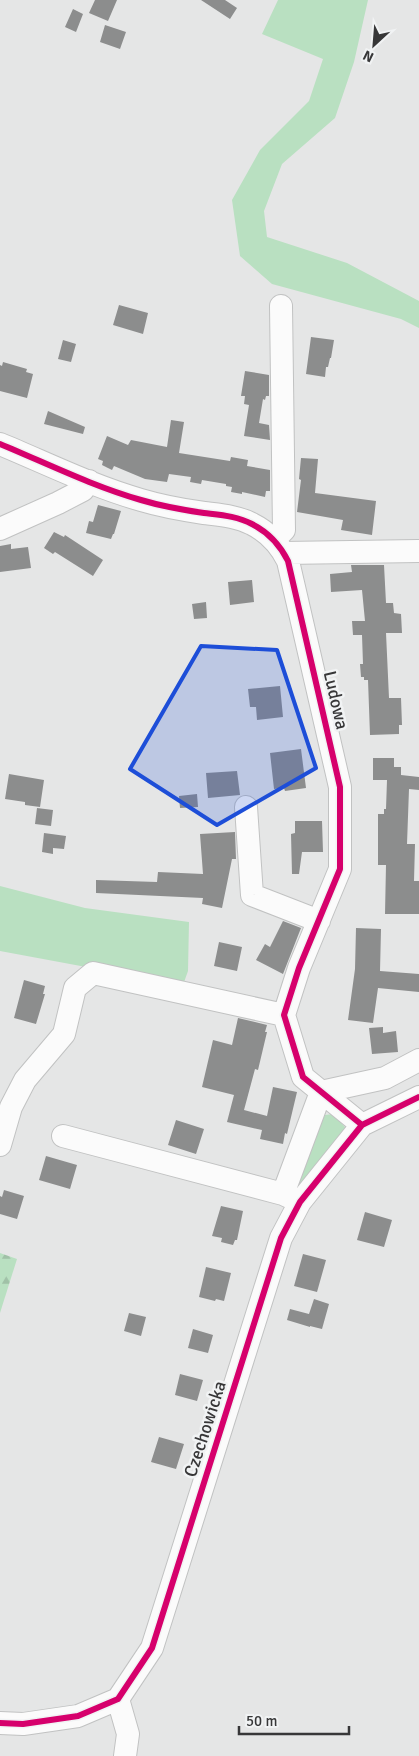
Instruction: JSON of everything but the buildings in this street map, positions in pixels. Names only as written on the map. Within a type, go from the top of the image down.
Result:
[{"type":"street","points":[[279,547],[284,530],[281,306]]},
{"type":"street","points":[[0,444],[118,493],[151,503],[241,520],[261,530],[279,547],[419,551]]},
{"type":"street","points":[[0,529],[58,504],[83,490],[89,481]]},
{"type":"street","name":"Ludowa","points":[[279,547],[291,571],[340,788],[340,869],[299,968],[284,1015]]},
{"type":"street","points":[[246,807],[252,894],[318,921]]},
{"type":"street","points":[[0,1145],[11,1107],[25,1080],[64,1034],[75,988],[93,973],[284,1015],[303,1077],[362,1125]]},
{"type":"street","points":[[321,1092],[385,1078],[419,1060]]},
{"type":"street","points":[[63,1136],[291,1198],[321,1092]]},
{"type":"street","name":"Czechowicka","points":[[118,1699],[152,1648],[281,1238],[291,1198],[362,1125],[419,1097]]},
{"type":"street","points":[[0,1723],[23,1724],[78,1716],[118,1699],[128,1734],[124,1756]]},
{"type":"highlighted area","points":[[201,646],[277,650],[316,768],[217,825],[130,769]]},
{"type":"green space","points":[[278,0],[368,0],[354,62],[335,118],[282,164],[264,211],[267,237],[347,263],[419,301],[419,328],[401,319],[272,284],[240,256],[232,200],[260,150],[309,101],[323,59],[262,34]]},
{"type":"green space","points":[[0,886],[85,908],[189,922],[188,971],[183,985],[0,951]]},
{"type":"green space","points":[[333,1114],[345,1127],[345,1139],[296,1196],[296,1181],[325,1115]]},
{"type":"green space","points":[[0,1253],[17,1259],[0,1313]]},
{"type":"cycle path","points":[[0,444],[87,481],[123,494],[164,506],[228,516],[246,521],[268,535],[277,544],[288,561],[340,787],[340,869],[299,968],[284,1015],[303,1077],[362,1125]]},
{"type":"cycle path","points":[[0,1723],[23,1724],[78,1716],[118,1699],[152,1648],[281,1238],[300,1202],[362,1125],[419,1097]]}]
